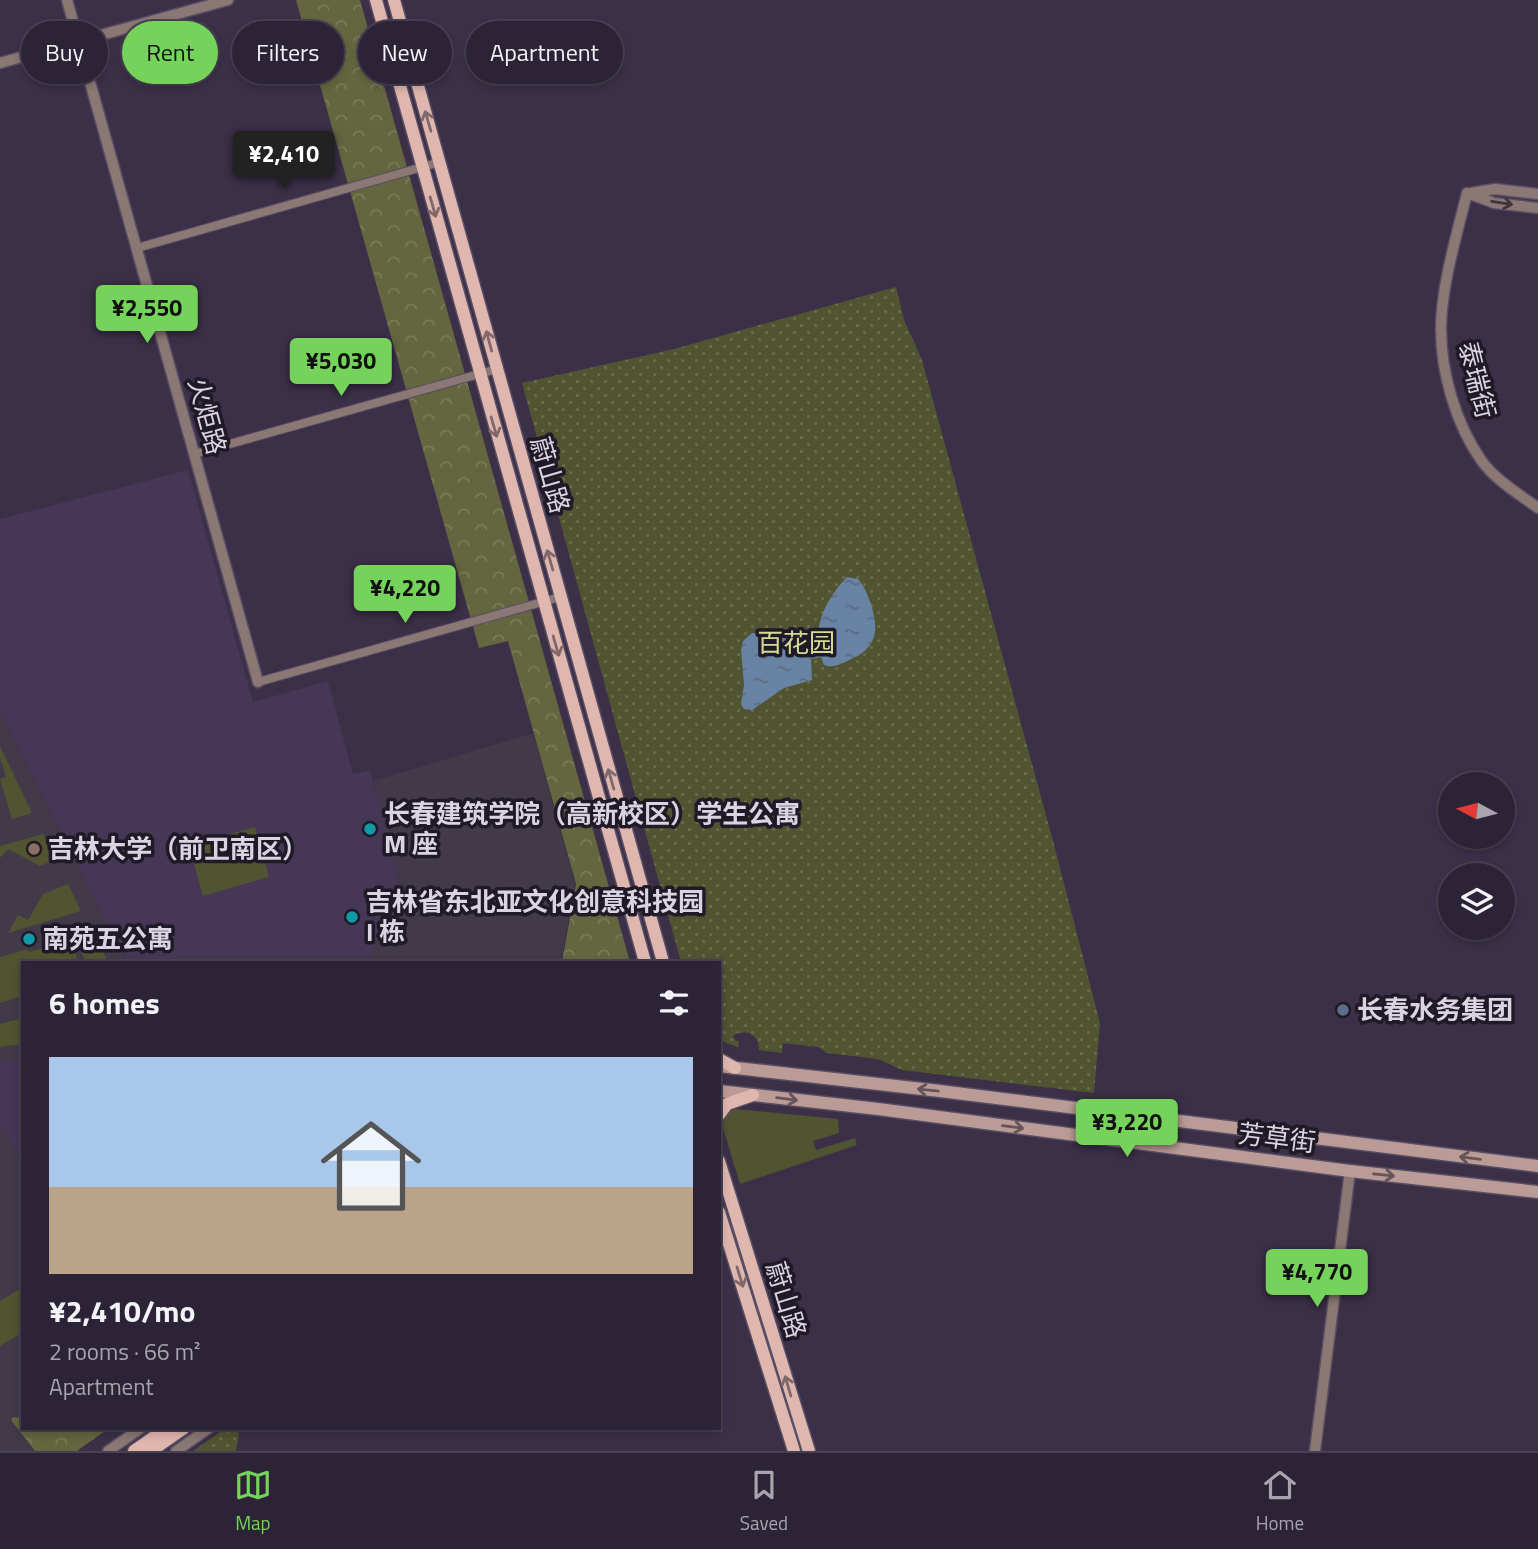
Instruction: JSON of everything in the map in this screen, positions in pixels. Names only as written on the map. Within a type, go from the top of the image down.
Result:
[{"type":"main road","name":"蔚山路","points":[[376,0],[645,961]]},
{"type":"main road","name":"蔚山路","points":[[394,0],[663,961]]},
{"type":"main road","points":[[721,1060],[735,1068]]},
{"type":"main road","name":"芳草街","points":[[721,1066],[1538,1166]]},
{"type":"main road","points":[[895,1112],[898,1087]]},
{"type":"main road","name":"芳草街","points":[[721,1091],[1350,1171],[1538,1192]]},
{"type":"main road","points":[[721,1112],[727,1104],[753,1095]]},
{"type":"main road","name":"蔚山路","points":[[721,1167],[809,1451]]},
{"type":"main road","name":"蔚山路","points":[[721,1218],[794,1451]]},
{"type":"main road","points":[[134,1451],[164,1430]]},
{"type":"main road","points":[[152,1451],[181,1430]]},
{"type":"street","name":"火炬路","points":[[66,0],[72,21]]},
{"type":"street","points":[[108,33],[228,0]]},
{"type":"street","points":[[0,63],[21,57]]},
{"type":"street","name":"火炬路","points":[[90,84],[258,682]]},
{"type":"street","points":[[137,248],[440,162]]},
{"type":"street","points":[[1467,193],[1495,189],[1538,194]]},
{"type":"street","points":[[1467,193],[1494,203],[1538,208]]},
{"type":"street","name":"泰瑞街","points":[[1467,193],[1449,264],[1441,328],[1447,375],[1462,426],[1482,461],[1511,489],[1538,508]]},
{"type":"street","points":[[194,454],[497,369]]},
{"type":"street","points":[[258,682],[560,597]]},
{"type":"street","points":[[1315,1451],[1350,1171]]},
{"type":"street","points":[[108,1451],[138,1430]]},
{"type":"street","points":[[176,1451],[206,1430]]},
{"type":"shaded area","points":[[188,470],[253,702],[328,681],[353,774],[370,770],[399,881],[369,961],[125,961],[0,713],[0,519]]},
{"type":"shaded area","name":"吉林大学（前卫南区）","points":[[0,713],[125,961],[21,961],[21,1059],[0,1061]]},
{"type":"shaded area","points":[[533,733],[575,884],[561,961],[369,961],[399,881],[373,781]]},
{"type":"shaded area","points":[[21,1059],[21,1156],[0,1126],[0,1061]]},
{"type":"shaded area","points":[[0,1126],[21,1156],[21,1430],[25,1430],[50,1451],[0,1451]]},
{"type":"green space","points":[[296,0],[360,0],[366,21],[358,21],[358,84],[384,84],[630,961],[562,961],[576,884],[508,641],[479,648],[320,84],[344,84],[344,21],[302,21]]},
{"type":"green space","name":"百花园","points":[[896,287],[904,320],[922,360],[1100,1023],[1094,1093],[902,1070],[878,1059],[827,1053],[818,1047],[783,1043],[782,1053],[759,1050],[757,1040],[747,1033],[734,1035],[733,1038],[739,1042],[738,1047],[721,1041],[721,961],[681,961],[522,383],[674,349]]},
{"type":"green space","points":[[0,746],[32,813],[12,819],[0,779],[6,777],[0,758]]},
{"type":"green space","points":[[255,827],[269,877],[203,896],[189,846]]},
{"type":"green space","points":[[43,834],[56,859],[40,866],[8,849],[0,858],[0,846]]},
{"type":"green space","points":[[68,884],[81,911],[8,933],[18,915],[28,920],[43,894]]},
{"type":"green space","points":[[92,930],[108,961],[85,961],[77,935]]},
{"type":"green space","points":[[70,936],[78,961],[21,961],[21,997],[0,1003],[0,957],[52,945],[52,941]]},
{"type":"green space","points":[[21,1019],[21,1044],[0,1047],[0,1024]]},
{"type":"green space","points":[[735,1109],[838,1119],[839,1133],[813,1141],[816,1150],[855,1138],[857,1145],[740,1184],[722,1125],[728,1113]]},
{"type":"green space","points":[[21,1288],[21,1333],[0,1346],[0,1301]]},
{"type":"green space","points":[[13,1417],[21,1418],[21,1430],[106,1430],[77,1451],[35,1451],[11,1420]]},
{"type":"green space","points":[[223,1430],[236,1430],[239,1434],[236,1451],[193,1451]]},
{"type":"water","points":[[847,577],[858,579],[871,604],[875,632],[869,646],[855,657],[835,666],[824,665],[821,657],[811,659],[812,680],[784,688],[752,710],[744,709],[741,704],[744,685],[741,650],[743,641],[752,633],[789,634],[804,640],[809,654],[819,652],[820,621],[828,602]]},
{"type":"place","name":"长春建筑学院（高新校区）学生公寓 M 座","points":[[370,829]]},
{"type":"place","name":"吉林大学（前卫南区）","points":[[34,849]]},
{"type":"place","name":"吉林省东北亚文化创意科技园 I 栋","points":[[352,917]]},
{"type":"place","name":"南苑五公寓","points":[[29,939]]},
{"type":"place","name":"长春水务集团","points":[[1343,1010]]}]
